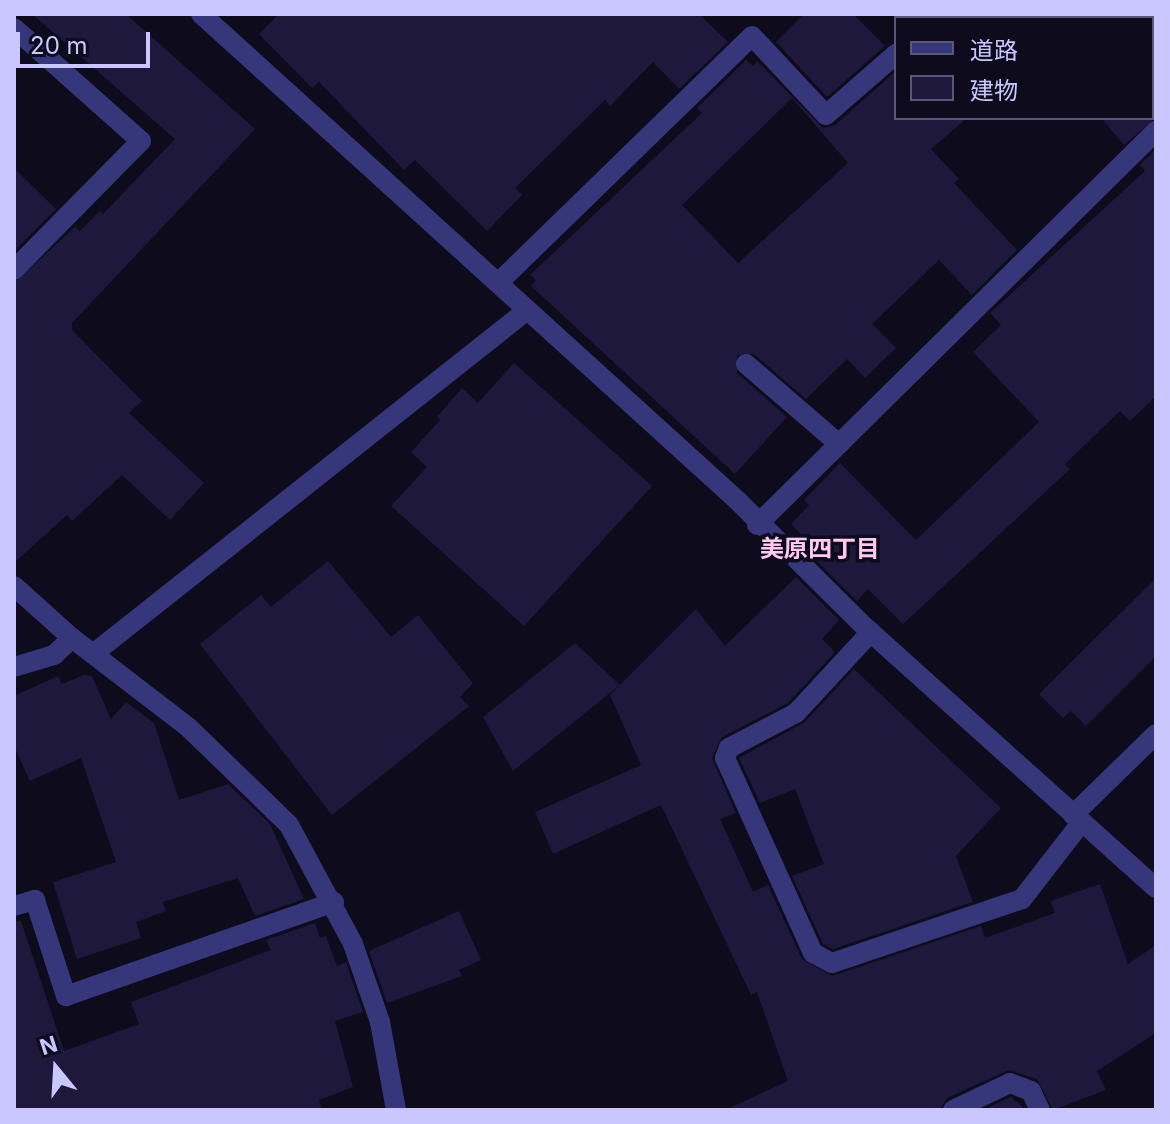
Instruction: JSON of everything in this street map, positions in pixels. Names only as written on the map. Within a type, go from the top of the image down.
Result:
[{"type":"street","points":[[201,14],[737,500],[757,525],[871,632],[1156,888]]},
{"type":"street","points":[[14,28],[141,141],[14,270]]},
{"type":"street","points":[[498,283],[752,36],[826,115],[894,56]]},
{"type":"street","points":[[757,525],[1156,131]]},
{"type":"street","points":[[93,654],[526,311]]},
{"type":"street","points":[[746,364],[839,444]]},
{"type":"street","points":[[14,586],[72,638],[188,727],[289,825],[334,902],[380,1022],[396,1110]]},
{"type":"street","points":[[871,632],[796,713],[729,748],[725,758],[813,953],[832,963],[1022,899],[1077,819],[1156,734]]},
{"type":"street","points":[[14,667],[54,655],[72,638]]},
{"type":"street","points":[[14,906],[35,900],[66,996],[334,902]]},
{"type":"street","points":[[953,1110],[1010,1083],[1031,1091],[1040,1110]]},
{"type":"building","points":[[32,14],[126,14],[255,129],[72,323],[72,330],[142,401],[129,413],[204,483],[170,520],[122,475],[72,521],[67,515],[14,563],[14,283],[75,227],[80,231],[100,211],[103,214],[175,139]]},
{"type":"building","points":[[279,14],[699,14],[728,42],[679,89],[653,62],[610,106],[605,100],[515,188],[522,195],[487,231],[415,160],[404,170],[319,82],[312,88],[259,34]]},
{"type":"building","points":[[804,14],[853,14],[885,46],[827,97],[776,42]]},
{"type":"building","points":[[746,60],[753,66],[757,61],[823,128],[835,125],[894,73],[894,120],[965,120],[931,149],[959,179],[954,183],[1017,250],[972,295],[939,260],[872,324],[896,348],[865,378],[847,359],[806,399],[754,354],[737,355],[737,373],[787,417],[735,474],[531,286],[536,280],[530,275],[702,113],[697,108]],"holes":[[[792,98],[848,163],[738,263],[682,205]]]},
{"type":"building","points":[[1103,120],[1154,120],[1124,145]]},
{"type":"building","points":[[1156,149],[1156,396],[1130,421],[1120,411],[1065,464],[1070,469],[903,624],[868,589],[857,601],[814,558],[819,552],[791,524],[809,505],[804,500],[840,463],[916,540],[1039,422],[973,352],[1001,325],[990,313],[1145,171],[1140,165]]},
{"type":"building","points":[[14,168],[56,209],[14,251]]},
{"type":"building","points":[[514,363],[652,486],[524,626],[391,506],[427,467],[411,452],[440,420],[437,417],[462,388],[478,403]]},
{"type":"building","points":[[328,561],[391,637],[418,615],[473,683],[460,697],[469,706],[332,815],[200,644],[261,595],[271,607]]},
{"type":"building","points":[[796,577],[839,620],[822,639],[835,652],[788,703],[722,737],[712,758],[736,813],[720,819],[753,892],[768,885],[802,959],[832,976],[981,926],[985,938],[1055,913],[1050,901],[1100,884],[1128,964],[1156,945],[1156,1033],[1097,1071],[1106,1090],[1053,1110],[1037,1079],[1009,1070],[947,1098],[940,1110],[725,1110],[788,1081],[757,992],[751,995],[661,805],[553,854],[535,812],[641,765],[610,695],[696,609],[725,646]]},
{"type":"building","points":[[1156,578],[1156,656],[1086,726],[1071,711],[1063,718],[1039,694]]},
{"type":"building","points":[[575,643],[620,685],[513,771],[483,717]]},
{"type":"building","points":[[854,669],[1001,808],[956,856],[973,902],[833,949],[823,944],[792,876],[824,864],[795,789],[760,803],[739,758],[805,722]]},
{"type":"building","points":[[84,675],[92,676],[111,719],[126,702],[154,723],[179,800],[228,784],[270,824],[304,899],[255,916],[238,878],[163,902],[166,911],[136,922],[141,938],[77,959],[53,882],[116,862],[81,758],[30,781],[14,746],[14,696],[58,676],[62,684]]},
{"type":"building","points":[[459,911],[481,960],[459,970],[462,976],[387,1003],[369,951]]},
{"type":"building","points":[[21,921],[64,1051],[139,1024],[131,1002],[271,950],[266,940],[315,923],[320,938],[326,936],[337,966],[346,962],[363,1012],[335,1021],[353,1087],[319,1100],[322,1110],[14,1110],[14,922]]},
{"type":"building","points":[[1011,1097],[1026,1110],[983,1110]]},
{"type":"district","name":"美原四丁目","points":[[820,549]]}]
